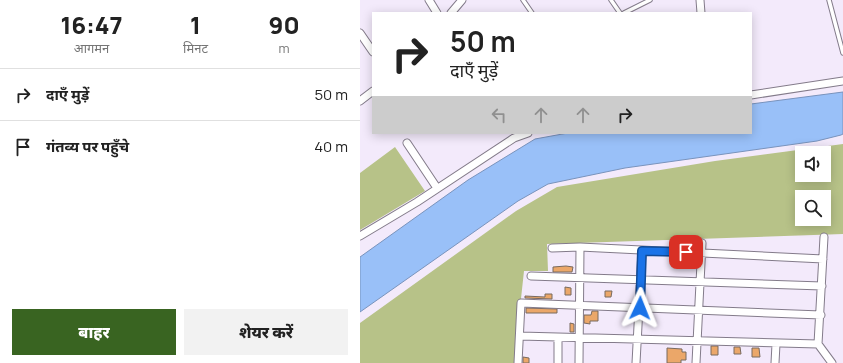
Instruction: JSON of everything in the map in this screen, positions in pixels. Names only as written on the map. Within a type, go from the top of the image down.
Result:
[{"type":"street","points":[[429,0],[436,12]]},
{"type":"street","points":[[452,12],[462,0]]},
{"type":"street","points":[[700,0],[701,12]]},
{"type":"street","points":[[360,33],[372,51]]},
{"type":"street","points":[[752,95],[843,82]]},
{"type":"street","points":[[360,101],[372,92]]},
{"type":"street","points":[[360,236],[437,188],[512,135]]},
{"type":"street","points":[[407,143],[437,188]]},
{"type":"street","points":[[824,237],[821,315],[818,344],[832,363]]},
{"type":"street","points":[[696,363],[698,282],[702,243]]},
{"type":"street","points":[[552,248],[580,247],[823,259]]},
{"type":"street","points":[[579,363],[581,304],[580,247]]},
{"type":"street","points":[[636,363],[642,251]]},
{"type":"street","points":[[531,276],[822,286]]},
{"type":"street","points":[[518,363],[522,303],[581,304],[640,308],[821,315]]},
{"type":"street","points":[[520,336],[696,342],[818,344]]},
{"type":"street","points":[[558,338],[558,363]]},
{"type":"street","points":[[775,363],[776,344]]},
{"type":"lane","points":[[523,0],[531,12]]},
{"type":"lane","points":[[611,0],[619,12]]},
{"type":"lane","points":[[626,12],[650,0]]},
{"type":"lane","points":[[829,0],[843,53]]},
{"type":"green space","points":[[843,144],[843,234],[547,244],[548,271],[524,271],[514,363],[360,363],[360,323],[516,211],[557,187],[715,161],[795,150],[795,182],[831,182],[831,146],[828,146]]},
{"type":"green space","points":[[395,147],[425,191],[360,230],[360,173]]},
{"type":"water","points":[[843,92],[843,134],[817,141],[625,168],[548,184],[518,201],[360,312],[360,257],[468,180],[535,139],[562,134],[752,134],[752,104]]},
{"type":"building","points":[[553,267],[573,267],[572,272],[553,272]]},
{"type":"building","points":[[565,287],[571,288],[571,295],[565,295]]},
{"type":"building","points":[[605,291],[612,291],[611,297],[605,297]]},
{"type":"building","points":[[545,294],[552,294],[552,299],[525,298],[525,296],[545,297]]},
{"type":"building","points":[[526,308],[557,309],[557,313],[526,313]]},
{"type":"building","points":[[592,311],[598,311],[598,321],[590,321],[590,324],[584,323],[584,315],[591,315]]},
{"type":"building","points":[[570,323],[574,324],[574,332],[570,332]]},
{"type":"building","points":[[711,346],[718,346],[718,355],[711,355]]},
{"type":"building","points":[[734,347],[740,347],[741,354],[734,354]]},
{"type":"building","points":[[667,348],[682,349],[682,352],[686,352],[686,360],[681,360],[681,363],[667,363]]},
{"type":"building","points":[[752,348],[759,348],[760,357],[752,357]]},
{"type":"building","points":[[523,357],[529,358],[529,363],[523,363]]},
{"type":"route","points":[[640,308],[642,251],[686,252]]}]
